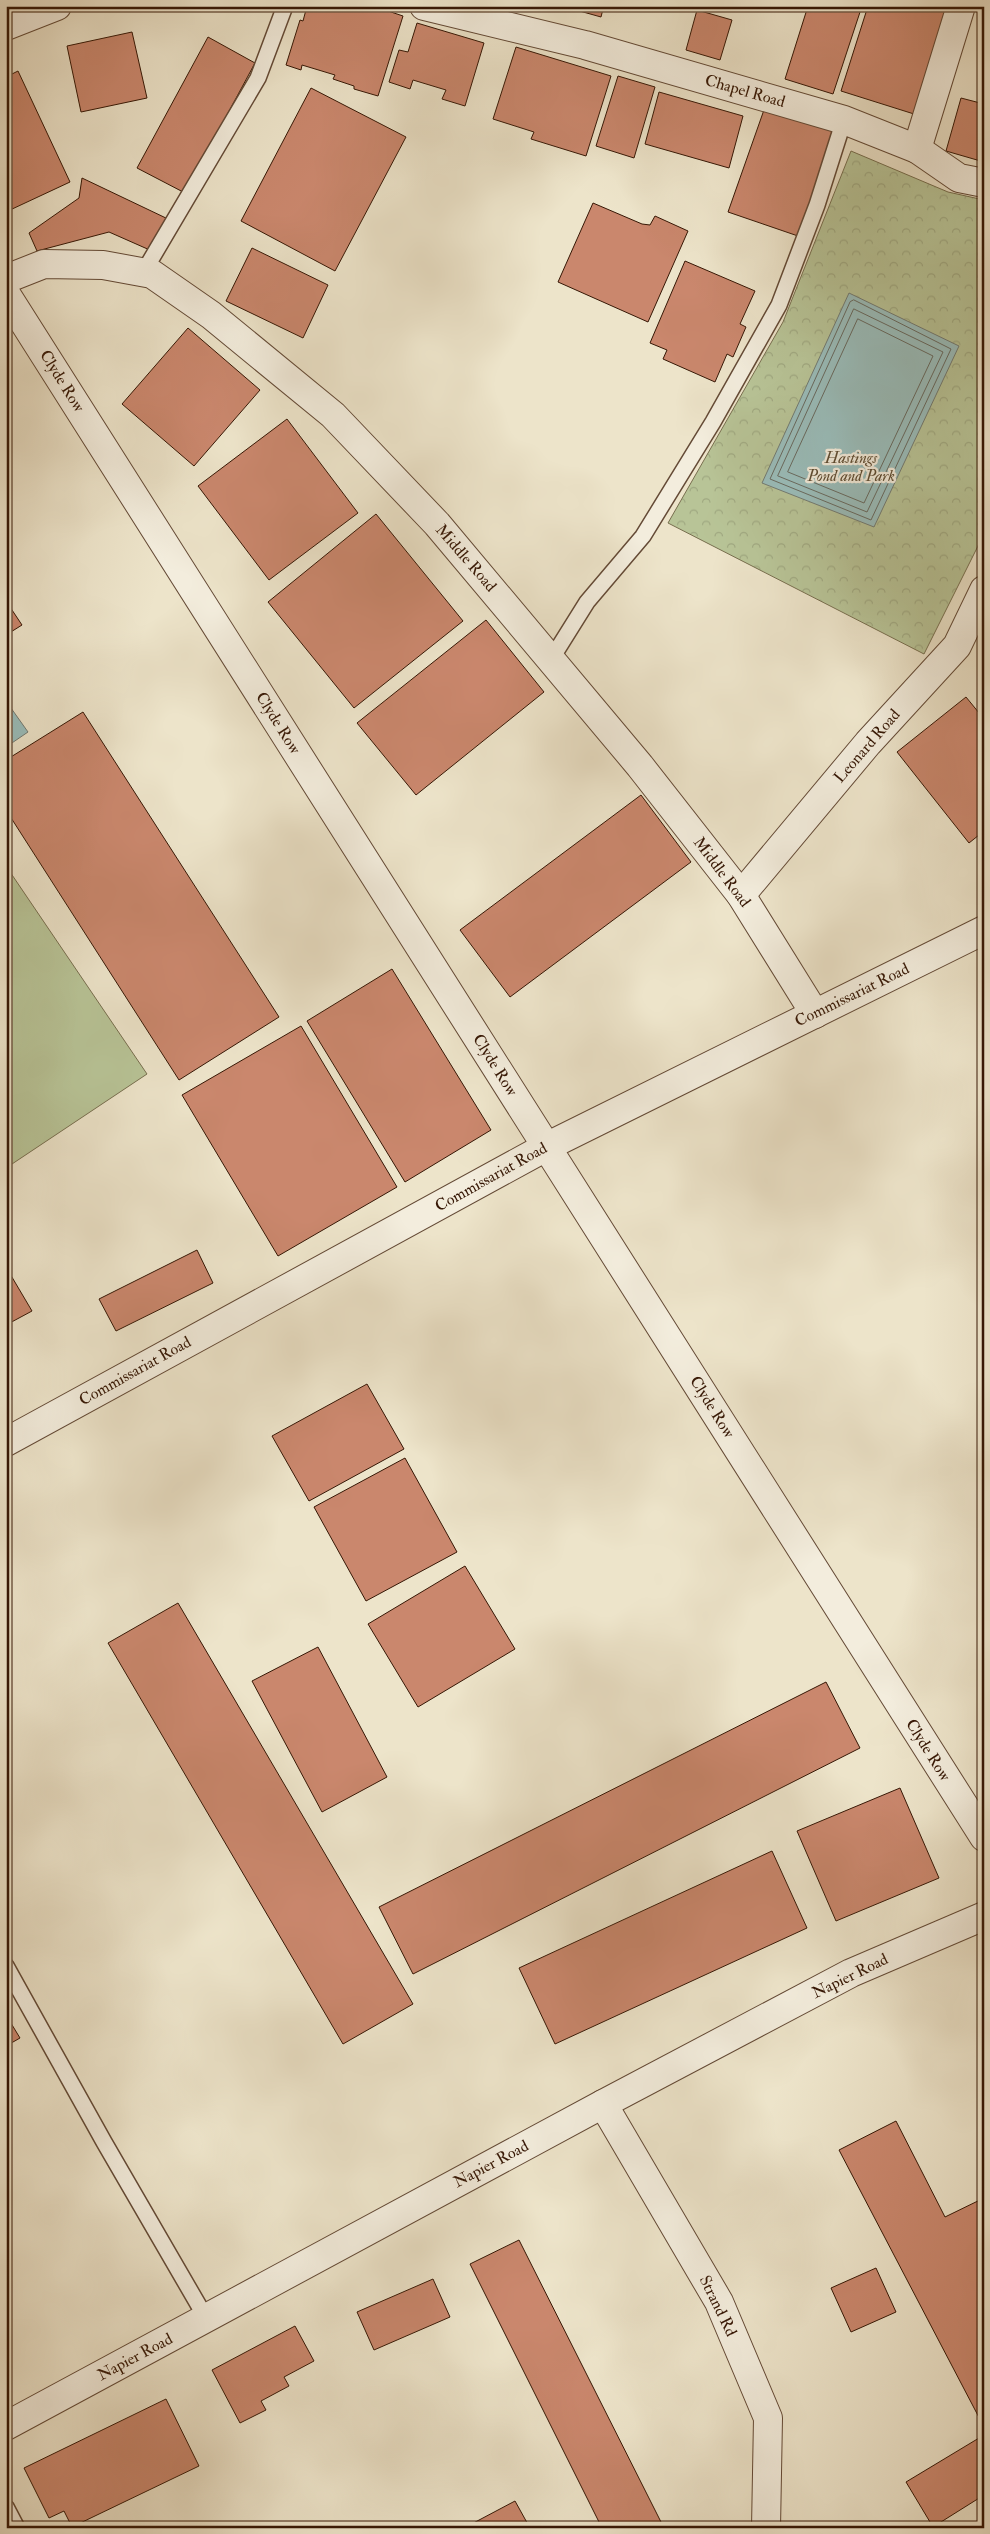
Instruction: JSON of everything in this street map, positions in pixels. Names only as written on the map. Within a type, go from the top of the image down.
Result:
[{"type":"street","points":[[6,26],[57,6]]},
{"type":"street","name":"Chapel Road","points":[[424,6],[585,45],[844,120],[917,150],[959,178],[984,183]]},
{"type":"street","points":[[917,150],[961,6]]},
{"type":"street","name":"Middle Road","points":[[6,279],[44,264],[103,266],[152,274],[210,315],[333,415],[437,524],[552,658],[740,895],[814,1014]]},
{"type":"street","name":"Clyde Row","points":[[6,294],[984,1837]]},
{"type":"street","name":"Leonard Road","points":[[740,895],[868,743],[957,646],[984,590]]},
{"type":"street","name":"Commissariat Road","points":[[6,1442],[546,1147],[984,930]]},
{"type":"street","name":"Napier Road","points":[[6,2426],[603,2104],[851,1973],[984,1916]]},
{"type":"street","name":"Strand Rd","points":[[603,2104],[719,2302],[768,2418],[766,2528]]},
{"type":"lane","points":[[143,273],[258,78],[285,6]]},
{"type":"lane","points":[[552,658],[587,602],[643,536],[713,422],[779,305],[817,205],[844,120]]},
{"type":"lane","points":[[6,1966],[104,2142],[206,2318]]},
{"type":"lane","points":[[6,2507],[17,2528]]},
{"type":"green space","name":"Hastings Pond and Park","points":[[851,151],[948,192],[984,200],[984,534],[924,654],[668,523],[783,322]]},
{"type":"green space","points":[[6,866],[147,1074],[6,1168]]},
{"type":"water","points":[[849,293],[959,346],[874,527],[762,483]]},
{"type":"water","points":[[6,701],[28,732],[6,747]]},
{"type":"building","points":[[307,6],[373,6],[403,16],[378,96],[354,89],[354,86],[333,79],[335,75],[302,65],[301,70],[286,65],[300,20],[303,21]]},
{"type":"building","points":[[577,6],[613,6],[611,11],[603,9],[601,17],[576,10]]},
{"type":"building","points":[[808,6],[862,6],[833,94],[785,79]]},
{"type":"building","points":[[868,6],[958,6],[914,114],[841,91]]},
{"type":"building","points":[[697,10],[732,20],[720,60],[686,50]]},
{"type":"building","points":[[417,23],[484,43],[465,106],[442,99],[446,90],[413,80],[410,89],[389,82],[399,50],[408,52]]},
{"type":"building","points":[[132,32],[147,98],[81,112],[67,46]]},
{"type":"building","points":[[208,37],[255,63],[185,193],[137,168]]},
{"type":"building","points":[[516,47],[611,76],[586,156],[531,139],[534,132],[493,119]]},
{"type":"building","points":[[18,71],[70,182],[10,210],[6,202],[6,77]]},
{"type":"building","points":[[618,76],[655,87],[634,158],[596,146]]},
{"type":"building","points":[[311,88],[406,137],[335,271],[241,221]]},
{"type":"building","points":[[659,92],[743,116],[729,168],[645,144]]},
{"type":"building","points":[[961,98],[984,104],[984,162],[946,151]]},
{"type":"building","points":[[765,107],[835,132],[798,236],[728,212]]},
{"type":"building","points":[[82,178],[168,219],[152,251],[109,232],[37,251],[29,233],[79,198]]},
{"type":"building","points":[[593,203],[642,224],[650,225],[655,216],[688,231],[648,322],[558,282]]},
{"type":"building","points":[[252,248],[328,285],[303,338],[226,301]]},
{"type":"building","points":[[685,261],[755,291],[740,324],[746,327],[733,357],[727,354],[715,382],[663,359],[667,350],[650,343]]},
{"type":"building","points":[[188,328],[260,390],[194,466],[122,404]]},
{"type":"building","points":[[287,419],[358,513],[269,580],[198,486]]},
{"type":"building","points":[[376,514],[463,621],[354,708],[268,602]]},
{"type":"building","points":[[6,601],[22,625],[6,635]]},
{"type":"building","points":[[486,620],[544,692],[416,795],[357,723]]},
{"type":"building","points":[[966,697],[984,719],[984,831],[969,843],[897,752]]},
{"type":"building","points":[[83,712],[279,1017],[179,1080],[6,810],[6,760]]},
{"type":"building","points":[[641,795],[691,862],[510,997],[460,930]]},
{"type":"building","points":[[392,969],[491,1130],[405,1182],[307,1021]]},
{"type":"building","points":[[301,1026],[397,1187],[278,1256],[182,1095]]},
{"type":"building","points":[[197,1250],[213,1283],[116,1331],[99,1299]]},
{"type":"building","points":[[6,1267],[32,1311],[6,1325]]},
{"type":"building","points":[[367,1384],[404,1449],[309,1501],[272,1436]]},
{"type":"building","points":[[405,1458],[457,1552],[366,1601],[314,1507]]},
{"type":"building","points":[[465,1566],[515,1649],[418,1707],[368,1624]]},
{"type":"building","points":[[178,1603],[413,2004],[343,2044],[108,1643]]},
{"type":"building","points":[[318,1647],[387,1777],[322,1812],[252,1681]]},
{"type":"building","points":[[826,1682],[860,1748],[413,1974],[379,1907]]},
{"type":"building","points":[[900,1788],[939,1878],[836,1921],[797,1831]]},
{"type":"building","points":[[772,1851],[807,1928],[555,2044],[519,1968]]},
{"type":"building","points":[[6,2015],[20,2038],[6,2046]]},
{"type":"building","points":[[896,2121],[945,2217],[984,2198],[984,2427],[839,2150]]},
{"type":"building","points":[[519,2240],[661,2522],[649,2528],[602,2528],[470,2264]]},
{"type":"building","points":[[876,2268],[896,2312],[851,2332],[831,2288]]},
{"type":"building","points":[[433,2279],[450,2317],[374,2350],[357,2312]]},
{"type":"building","points":[[295,2326],[314,2361],[284,2377],[289,2386],[261,2401],[266,2410],[240,2423],[212,2370]]},
{"type":"building","points":[[166,2399],[199,2466],[72,2527],[64,2511],[49,2518],[24,2468]]},
{"type":"building","points":[[984,2435],[984,2495],[933,2527],[906,2482]]},
{"type":"building","points":[[515,2501],[530,2528],[464,2528]]}]
